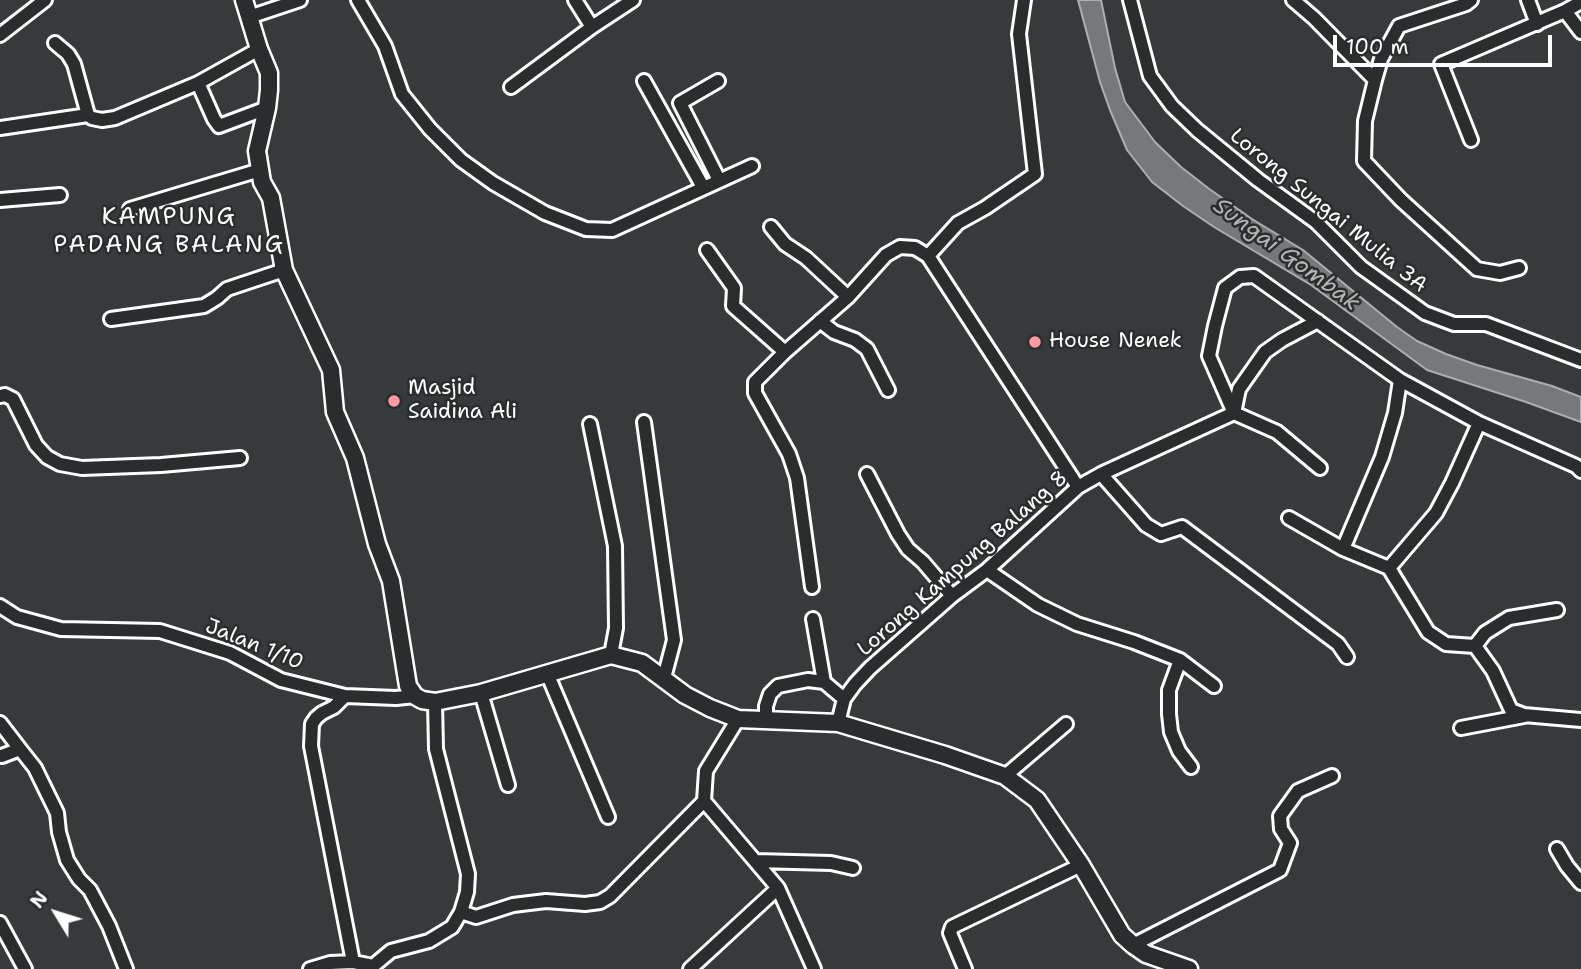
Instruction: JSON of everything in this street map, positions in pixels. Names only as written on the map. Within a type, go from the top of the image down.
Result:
[{"type":"street","points":[[0,35],[46,0]]},
{"type":"street","points":[[244,0],[269,73],[270,90],[257,151],[262,182],[271,198],[284,270],[331,370],[335,412],[355,458],[377,544],[391,581],[408,686],[415,696],[422,701],[435,702],[481,693],[611,655],[642,663],[685,695],[738,719],[838,723],[1005,776],[1037,800],[1081,865],[1122,935],[1146,954],[1189,969]]},
{"type":"street","points":[[249,17],[300,0]]},
{"type":"street","points":[[358,0],[385,46],[402,94],[430,129],[461,160],[493,183],[545,213],[586,229],[612,230],[752,166]]},
{"type":"street","points":[[575,0],[592,27]]},
{"type":"street","points":[[510,87],[633,0]]},
{"type":"street","points":[[928,256],[958,223],[1035,174],[1019,34],[1024,0]]},
{"type":"street","name":"Lorong Sungai Mulia 3A","points":[[1130,0],[1150,76],[1172,106],[1258,180],[1316,222],[1361,267],[1425,313],[1454,324],[1486,324],[1581,360]]},
{"type":"street","points":[[1293,0],[1375,80]]},
{"type":"street","points":[[1471,0],[1399,26],[1381,59],[1375,80],[1365,121],[1364,161],[1401,200],[1477,269],[1500,273],[1519,268]]},
{"type":"street","points":[[1528,0],[1537,24]]},
{"type":"street","points":[[1471,140],[1441,64],[1537,24],[1581,2]]},
{"type":"street","points":[[1565,11],[1581,32]]},
{"type":"street","points":[[55,43],[68,54],[74,64],[88,115]]},
{"type":"street","points":[[0,128],[88,115],[102,120],[115,118],[198,83],[259,49]]},
{"type":"street","points":[[644,81],[703,187]]},
{"type":"street","points":[[718,81],[680,103],[719,180]]},
{"type":"street","points":[[198,83],[219,126],[267,108]]},
{"type":"street","points":[[130,209],[260,170]]},
{"type":"street","points":[[0,200],[60,195]]},
{"type":"street","points":[[771,227],[785,244],[806,257],[848,297]]},
{"type":"street","points":[[813,587],[797,478],[789,454],[755,393],[755,382],[848,297],[886,255],[900,247],[915,248],[928,256],[1078,487]]},
{"type":"street","points":[[707,250],[734,288],[733,306],[785,352]]},
{"type":"street","points":[[111,319],[204,306],[226,289],[284,270]]},
{"type":"street","points":[[1320,468],[1278,432],[1234,413],[1209,356],[1225,288],[1240,277],[1254,276],[1400,380],[1479,423],[1576,466],[1581,471]]},
{"type":"street","points":[[820,321],[834,332],[855,340],[867,349],[888,390]]},
{"type":"street","points":[[1234,413],[1239,389],[1265,352],[1318,321]]},
{"type":"street","points":[[1343,549],[1382,457],[1395,414],[1400,380]]},
{"type":"street","points":[[0,396],[13,399],[36,444],[47,457],[60,464],[82,468],[240,458]]},
{"type":"street","name":"Lorong Kampung Balang 8","points":[[838,723],[844,699],[870,668],[952,596],[987,570],[1078,487],[1234,413]]},
{"type":"street","points":[[644,422],[674,640],[664,678]]},
{"type":"street","points":[[1389,568],[1436,513],[1479,423]]},
{"type":"street","points":[[590,424],[615,546],[616,628],[611,655]]},
{"type":"street","points":[[867,474],[908,549],[952,596]]},
{"type":"street","points":[[1101,474],[1146,525],[1161,534],[1182,527],[1338,644],[1347,657]]},
{"type":"street","points":[[1289,518],[1343,549],[1389,568],[1428,632],[1446,645],[1475,646]]},
{"type":"street","points":[[987,570],[1038,605],[1077,624],[1180,660],[1214,686]]},
{"type":"street","points":[[1475,646],[1485,633],[1509,618],[1557,610]]},
{"type":"street","name":"Jalan 1/10","points":[[2,611],[61,629],[160,631],[230,653],[281,680],[345,696],[415,696]]},
{"type":"street","points":[[813,620],[824,682]]},
{"type":"street","points":[[1475,646],[1493,671],[1511,710],[1524,715],[1581,720]]},
{"type":"street","points":[[1180,660],[1168,690],[1168,714],[1171,732],[1179,751],[1191,767]]},
{"type":"street","points":[[547,673],[608,817]]},
{"type":"street","points":[[766,719],[770,694],[778,686],[808,680],[824,682],[844,699]]},
{"type":"street","points":[[481,693],[508,785]]},
{"type":"street","points":[[345,696],[334,707],[316,718],[312,724],[311,746],[353,962]]},
{"type":"street","points":[[310,969],[330,963],[353,962],[372,967],[391,951],[429,942],[452,927],[461,912],[467,892],[468,874],[436,749],[435,702]]},
{"type":"street","points":[[1461,728],[1524,715]]},
{"type":"street","points":[[461,912],[476,917],[513,905],[546,901],[585,904],[600,902],[610,896],[704,801],[706,771],[738,719]]},
{"type":"street","points":[[0,723],[35,768],[57,813],[67,860],[90,890],[127,969]]},
{"type":"street","points":[[1005,776],[1066,724]]},
{"type":"street","points":[[2,756],[20,749]]},
{"type":"street","points":[[1133,945],[1280,870],[1290,844],[1280,830],[1280,816],[1298,791],[1332,776]]},
{"type":"street","points":[[704,801],[778,888],[814,969]]},
{"type":"street","points":[[1557,849],[1581,883]]},
{"type":"street","points":[[756,861],[831,863],[853,868]]},
{"type":"street","points":[[965,969],[950,933],[952,927],[1081,865]]},
{"type":"street","points":[[690,969],[778,888]]},
{"type":"street","points":[[0,923],[25,969]]},
{"type":"street","points":[[705,955],[710,969]]},
{"type":"water","name":"Sungai Gombak","points":[[1078,0],[1101,0],[1125,102],[1155,142],[1181,167],[1252,219],[1303,250],[1417,341],[1477,365],[1581,397],[1581,422],[1427,370],[1311,285],[1214,227],[1152,182],[1127,150],[1110,110]]},
{"type":"place","name":"House Nenek","points":[[1035,342]]},
{"type":"place","name":"Masjid Saidina Ali","points":[[394,401]]},
{"type":"district","name":"KAMPUNG PADANG BALANG","points":[[169,232]]}]
